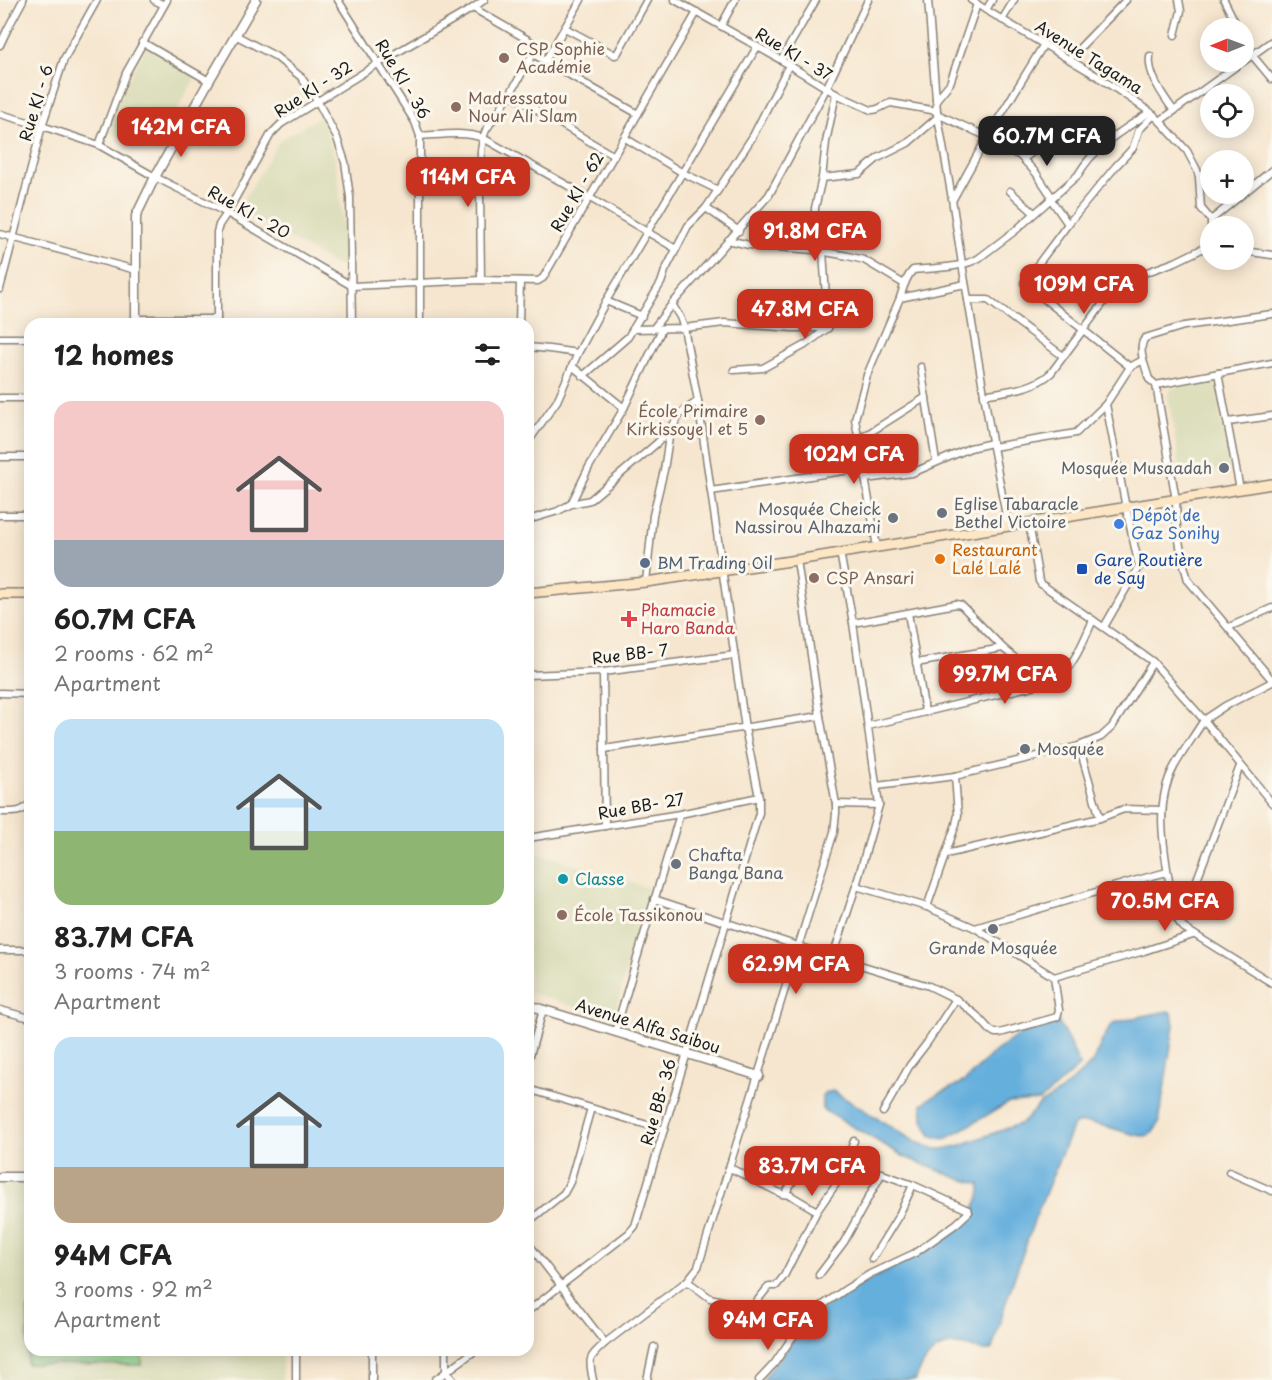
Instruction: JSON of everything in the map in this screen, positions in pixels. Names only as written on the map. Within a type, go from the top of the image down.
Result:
[{"type":"main road","points":[[534,591],[646,582],[723,571],[1272,484]]},
{"type":"main road","points":[[0,594],[24,594]]},
{"type":"street","points":[[0,45],[23,0]]},
{"type":"street","name":"Rue KI - 6","points":[[0,289],[42,126],[64,59],[97,0]]},
{"type":"street","points":[[99,145],[126,73],[165,3],[154,0]]},
{"type":"street","points":[[136,318],[136,216],[155,177],[256,0]]},
{"type":"street","name":"Rue KI - 36","points":[[338,0],[416,122],[420,136],[420,318]]},
{"type":"street","name":"Rue KI - 32","points":[[217,318],[217,232],[219,225],[271,134],[281,123],[484,0]]},
{"type":"street","points":[[545,61],[581,0]]},
{"type":"street","points":[[565,28],[615,55],[648,0]]},
{"type":"street","name":"Rue KI - 37","points":[[675,0],[781,60],[826,89],[871,110],[877,110],[891,103],[937,114],[1012,151],[1023,159]]},
{"type":"street","points":[[721,26],[735,0]]},
{"type":"street","points":[[781,60],[816,0]]},
{"type":"street","points":[[653,329],[672,304],[769,195],[826,89],[868,0]]},
{"type":"street","points":[[928,0],[937,114],[992,445],[1008,526]]},
{"type":"street","points":[[986,10],[992,0]]},
{"type":"street","points":[[1002,20],[1014,0]]},
{"type":"street","points":[[1069,59],[1126,0]]},
{"type":"street","points":[[1175,35],[1181,11],[1179,0]]},
{"type":"street","points":[[1224,0],[1233,18]]},
{"type":"street","points":[[936,101],[950,83],[974,2]]},
{"type":"street","name":"Avenue Tagama","points":[[974,2],[1097,76],[1152,113],[1187,151],[1197,170],[1201,208],[1206,216]]},
{"type":"street","points":[[473,8],[536,44],[537,48],[483,138],[480,192],[481,280]]},
{"type":"street","name":"Rue KI - 62","points":[[420,282],[538,281],[543,278],[697,12]]},
{"type":"street","points":[[235,35],[275,56],[301,77],[318,102],[337,138],[345,162],[350,197],[352,318]]},
{"type":"street","points":[[1254,54],[1272,41]]},
{"type":"street","points":[[142,42],[209,81]]},
{"type":"street","points":[[952,199],[1044,44]]},
{"type":"street","points":[[534,434],[557,401],[578,353],[606,301],[757,47]]},
{"type":"street","points":[[533,54],[638,114]]},
{"type":"street","points":[[1150,56],[1149,60],[1156,82],[1174,111]]},
{"type":"street","points":[[1254,57],[1272,79]]},
{"type":"street","points":[[583,376],[626,339],[642,316],[661,283],[688,226],[706,208],[753,136],[789,65]]},
{"type":"street","points":[[1160,121],[1228,72]]},
{"type":"street","points":[[510,94],[614,156]]},
{"type":"street","points":[[814,250],[815,208],[836,94]]},
{"type":"street","points":[[878,547],[855,419],[867,375],[909,274],[913,270],[973,262],[1016,230],[1078,175],[1102,144],[1152,113]]},
{"type":"street","points":[[1130,367],[1024,283],[1068,224],[1133,148],[1139,130],[1152,113]]},
{"type":"street","name":"Rue KI - 20","points":[[0,114],[99,145],[155,177],[227,213],[352,286]]},
{"type":"street","points":[[822,178],[859,174],[878,158],[908,143],[937,114]]},
{"type":"street","points":[[420,136],[456,134],[476,135],[483,138],[676,249]]},
{"type":"street","points":[[625,138],[682,172],[718,190]]},
{"type":"street","points":[[1085,146],[1094,154]]},
{"type":"street","points":[[1041,148],[1023,159],[1036,173],[1068,224]]},
{"type":"street","points":[[1219,216],[1272,170]]},
{"type":"street","points":[[1010,191],[1034,213]]},
{"type":"street","points":[[706,208],[739,231]]},
{"type":"street","points":[[0,234],[136,270]]},
{"type":"street","points":[[728,240],[771,248],[823,251],[864,260],[904,284]]},
{"type":"street","points":[[984,395],[1032,386],[1042,381],[1051,373],[1119,282],[1200,249]]},
{"type":"street","points":[[823,251],[828,328]]},
{"type":"street","points":[[1254,252],[1272,255]]},
{"type":"street","points":[[519,318],[520,281]]},
{"type":"street","points":[[352,286],[420,282]]},
{"type":"street","points":[[900,298],[965,284]]},
{"type":"street","points":[[968,300],[988,300],[1063,356]]},
{"type":"street","points":[[606,301],[642,316]]},
{"type":"street","name":"Rue BB- 36","points":[[534,1306],[635,1226],[758,821],[759,797],[745,728],[698,401],[684,328],[672,304]]},
{"type":"street","points":[[1272,314],[1184,326],[1145,338],[1141,352],[1149,379],[1156,385],[1176,500],[1177,528],[1188,580],[1272,681],[1204,720],[1174,767],[1162,810],[1163,842],[1173,908],[1180,924],[1193,935],[1272,983]]},
{"type":"street","points":[[633,329],[684,328],[724,323],[828,328]]},
{"type":"street","points":[[734,370],[763,368],[805,345],[828,328]]},
{"type":"street","points":[[571,504],[589,467],[624,408],[662,329]]},
{"type":"street","points":[[0,338],[24,338]]},
{"type":"street","points":[[534,348],[578,353]]},
{"type":"street","points":[[865,479],[912,473],[969,448],[1076,433],[1106,404],[1130,367],[1143,360]]},
{"type":"street","points":[[1156,385],[1272,363]]},
{"type":"street","points":[[572,366],[624,408]]},
{"type":"street","points":[[921,367],[936,462]]},
{"type":"street","points":[[1218,373],[1240,490]]},
{"type":"street","points":[[858,440],[926,397]]},
{"type":"street","points":[[0,398],[24,399]]},
{"type":"street","points":[[534,518],[558,511],[571,504],[590,500],[656,444],[670,430],[681,413],[698,401]]},
{"type":"street","points":[[1104,627],[1139,566],[1106,404]]},
{"type":"street","points":[[1228,422],[1272,416]]},
{"type":"street","points":[[646,582],[653,515],[664,470],[670,430]]},
{"type":"street","points":[[0,457],[24,457]]},
{"type":"street","points":[[711,491],[863,468]]},
{"type":"street","points":[[0,515],[24,515]]},
{"type":"street","points":[[1029,523],[1041,584],[1153,662],[1204,720],[1272,804]]},
{"type":"street","points":[[833,957],[879,805],[853,623],[840,552]]},
{"type":"street","points":[[1139,566],[1182,558]]},
{"type":"street","points":[[593,1380],[590,1359],[593,1354],[605,1342],[687,1281],[702,1258],[834,832],[836,804],[820,716],[797,560]]},
{"type":"street","points":[[853,623],[956,604],[961,605],[1020,664],[1026,687]]},
{"type":"street","points":[[1229,627],[1272,608]]},
{"type":"street","points":[[908,613],[925,712]]},
{"type":"street","points":[[868,726],[1056,679],[1065,671],[1077,653],[1094,620]]},
{"type":"street","points":[[916,663],[1003,648]]},
{"type":"street","name":"Rue BB- 7","points":[[534,675],[603,672],[735,655]]},
{"type":"street","points":[[877,786],[955,776],[1079,746],[1101,737],[1112,727],[1153,662]]},
{"type":"street","points":[[603,672],[605,826]]},
{"type":"street","points":[[0,693],[24,694]]},
{"type":"street","points":[[604,749],[820,716]]},
{"type":"street","points":[[1079,746],[1100,818]]},
{"type":"street","points":[[1180,924],[1240,766]]},
{"type":"street","points":[[927,907],[958,815],[955,776]]},
{"type":"street","name":"Rue BB- 27","points":[[534,837],[680,814],[759,797]]},
{"type":"street","points":[[836,804],[879,805]]},
{"type":"street","points":[[946,854],[1100,818],[1124,808],[1162,810]]},
{"type":"street","points":[[0,812],[24,809]]},
{"type":"street","points":[[615,1032],[680,814]]},
{"type":"street","points":[[975,927],[1167,872]]},
{"type":"street","points":[[856,886],[927,907],[975,927],[1054,977],[1193,935]]},
{"type":"street","points":[[654,899],[928,986],[956,999],[995,1033],[1057,1017],[1059,1010],[1054,977]]},
{"type":"street","points":[[0,950],[24,950]]},
{"type":"street","points":[[883,1112],[910,1065],[956,999]]},
{"type":"street","name":"Avenue Alfa Saibou","points":[[534,1007],[759,1076]]},
{"type":"street","points":[[0,1010],[24,1016]]},
{"type":"street","points":[[534,1041],[543,1010]]},
{"type":"street","points":[[534,1091],[664,1130]]},
{"type":"street","points":[[534,1217],[564,1193],[570,1182],[591,1108]]},
{"type":"street","points":[[687,1281],[710,1298],[746,1310],[753,1306],[770,1286],[776,1286],[780,1282],[817,1211],[838,1181],[854,1141]]},
{"type":"street","points":[[785,1194],[808,1157]]},
{"type":"street","points":[[759,1380],[774,1364],[801,1326],[820,1307],[870,1274],[915,1253],[969,1212],[913,1185],[846,1161]]},
{"type":"street","points":[[730,1168],[790,1195],[817,1211]]},
{"type":"street","points":[[1229,1172],[1272,1191]]},
{"type":"street","points":[[819,1275],[844,1242],[882,1173]]},
{"type":"street","points":[[0,1177],[24,1177]]},
{"type":"street","points":[[872,1259],[899,1215],[913,1185]]},
{"type":"street","points":[[534,1251],[605,1342]]},
{"type":"street","points":[[647,1380],[654,1347]]},
{"type":"street","points":[[296,1356],[296,1380]]},
{"type":"street","points":[[372,1356],[372,1380]]},
{"type":"street","points":[[446,1356],[446,1372],[453,1380]]},
{"type":"street","points":[[435,1380],[468,1356]]},
{"type":"shaded area","points":[[146,47],[196,76],[155,149],[109,133],[122,92]]},
{"type":"shaded area","points":[[321,116],[334,155],[338,177],[347,262],[339,267],[238,209],[280,140]]},
{"type":"shaded area","points":[[1216,382],[1229,469],[1181,476],[1168,394],[1173,388]]},
{"type":"shaded area","points":[[534,851],[649,888],[613,1019],[534,994]]},
{"type":"shaded area","points":[[0,1185],[24,1185],[24,1356],[282,1356],[282,1380],[0,1380]]},
{"type":"green space","points":[[27,1356],[142,1356],[142,1365],[27,1364]]},
{"type":"water","points":[[1168,1011],[1172,1013],[1174,1025],[1157,1127],[1151,1134],[1145,1136],[1092,1123],[1073,1125],[1034,1221],[992,1349],[983,1351],[959,1345],[942,1347],[929,1356],[915,1380],[763,1380],[793,1340],[819,1312],[851,1290],[949,1236],[968,1217],[979,1195],[980,1184],[960,1179],[905,1157],[822,1109],[824,1093],[833,1091],[914,1141],[935,1149],[958,1146],[1022,1123],[1040,1104],[1061,1091],[1092,1063],[1103,1039],[1114,1023]]},
{"type":"water","points":[[1059,1022],[1080,1065],[1040,1101],[1008,1103],[946,1139],[931,1136],[923,1120],[922,1104],[965,1081],[993,1053],[1020,1034]]},
{"type":"place","name":"CSP Sophie Académie","points":[[504,58]]},
{"type":"place","name":"Madressatou Nour Ali Slam","points":[[456,107]]},
{"type":"place","name":"École Primaire Kirkissoye I et 5","points":[[760,420]]},
{"type":"place","name":"Mosquée Musaadah","points":[[1224,468]]},
{"type":"place","name":"Eglise Tabaracle Bethel Victoire","points":[[942,513]]},
{"type":"place","name":"Mosquée Cheick Nassirou Alhazami","points":[[893,518]]},
{"type":"place","name":"Dépôt de Gaz Sonihy","points":[[1119,524]]},
{"type":"place","name":"Restaurant Lalé Lalé","points":[[940,559]]},
{"type":"place","name":"BM Trading Oil","points":[[645,563]]},
{"type":"place","name":"Gare Routière de Say","points":[[1082,569]]},
{"type":"place","name":"CSP Ansari","points":[[814,578]]},
{"type":"place","name":"Phamacie Haro Banda","points":[[629,619]]},
{"type":"place","name":"Mosquée","points":[[1025,749]]},
{"type":"place","name":"Chafta Banga Bana","points":[[676,864]]},
{"type":"place","name":"Classe","points":[[563,879]]},
{"type":"place","name":"École Tassikonou","points":[[562,915]]},
{"type":"place","name":"Grande Mosquée","points":[[993,929]]}]
